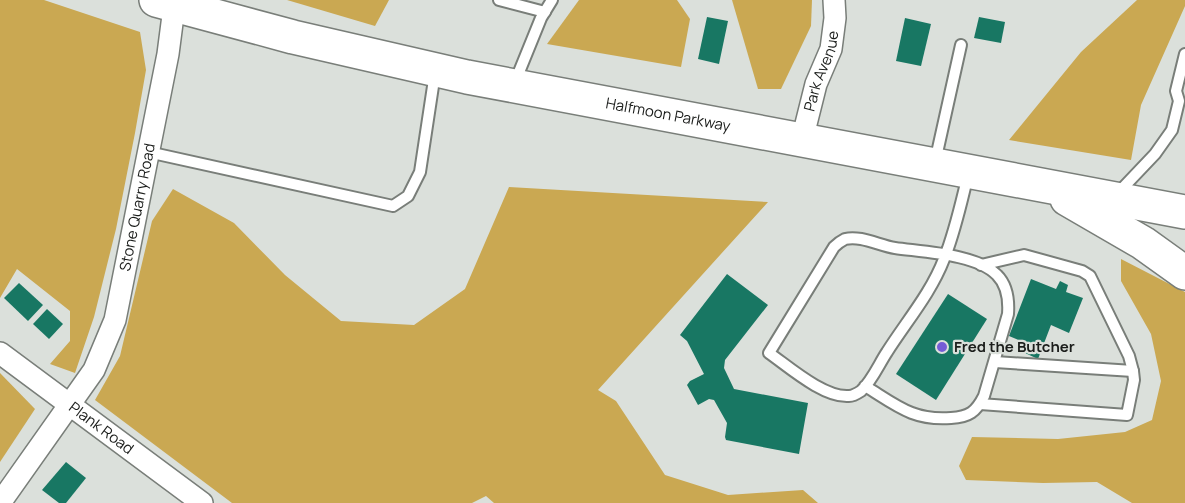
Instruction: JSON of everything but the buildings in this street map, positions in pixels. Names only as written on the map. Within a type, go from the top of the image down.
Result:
[{"type":"main road","name":"Halfmoon Parkway","points":[[169,2],[293,37],[435,70],[1185,212]]},
{"type":"main road","points":[[1041,185],[1143,243],[1185,273]]},
{"type":"street","name":"Park Avenue","points":[[802,140],[816,84],[831,49],[836,18],[834,0]]},
{"type":"street","name":"Stone Quarry Road","points":[[0,503],[94,370],[115,320],[168,54],[169,2]]},
{"type":"street","name":"Plank Road","points":[[0,353],[202,503]]},
{"type":"lane","points":[[499,0],[545,12]]},
{"type":"lane","points":[[513,86],[552,0]]},
{"type":"lane","points":[[934,165],[961,45]]},
{"type":"lane","points":[[1113,199],[1155,154],[1172,130],[1182,101],[1176,91],[1185,54]]},
{"type":"lane","points":[[148,152],[393,206],[408,196],[420,172],[435,70]]},
{"type":"lane","points":[[865,386],[923,418],[962,417],[970,415],[980,404],[995,362],[1008,314],[1009,301],[1003,283],[996,274],[981,265],[946,254],[845,239],[834,247],[769,353],[825,391],[837,395],[855,395],[865,386],[933,283],[946,254],[969,172]]},
{"type":"lane","points":[[980,404],[1127,415],[1134,380],[1134,371],[1125,346],[1089,276],[1082,271],[1024,255],[981,265]]},
{"type":"lane","points":[[995,362],[1134,371]]},
{"type":"shaded area","points":[[0,0],[44,0],[140,32],[146,70],[135,133],[116,229],[94,317],[75,373],[50,364],[70,341],[70,311],[17,269],[0,298]]},
{"type":"shaded area","points":[[287,0],[389,0],[375,26]]},
{"type":"shaded area","points":[[579,0],[677,0],[690,19],[681,67],[547,44]]},
{"type":"shaded area","points":[[732,0],[812,0],[811,26],[781,89],[758,89]]},
{"type":"shaded area","points":[[1137,0],[1185,0],[1185,6],[1141,105],[1131,160],[1009,140],[1081,52]]},
{"type":"shaded area","points":[[509,187],[768,202],[598,390],[616,401],[665,475],[728,495],[803,490],[818,503],[494,503],[486,496],[472,503],[232,503],[95,400],[120,356],[152,221],[173,189],[234,223],[285,275],[341,321],[414,325],[465,289]]},
{"type":"shaded area","points":[[1121,259],[1185,292],[1185,503],[1132,503],[1097,482],[1043,483],[966,480],[959,466],[972,437],[1058,439],[1125,432],[1152,420],[1161,381],[1151,334],[1121,281]]},
{"type":"shaded area","points":[[0,373],[35,409],[0,462]]},
{"type":"place","name":"Fred the Butcher","points":[[942,347]]}]
